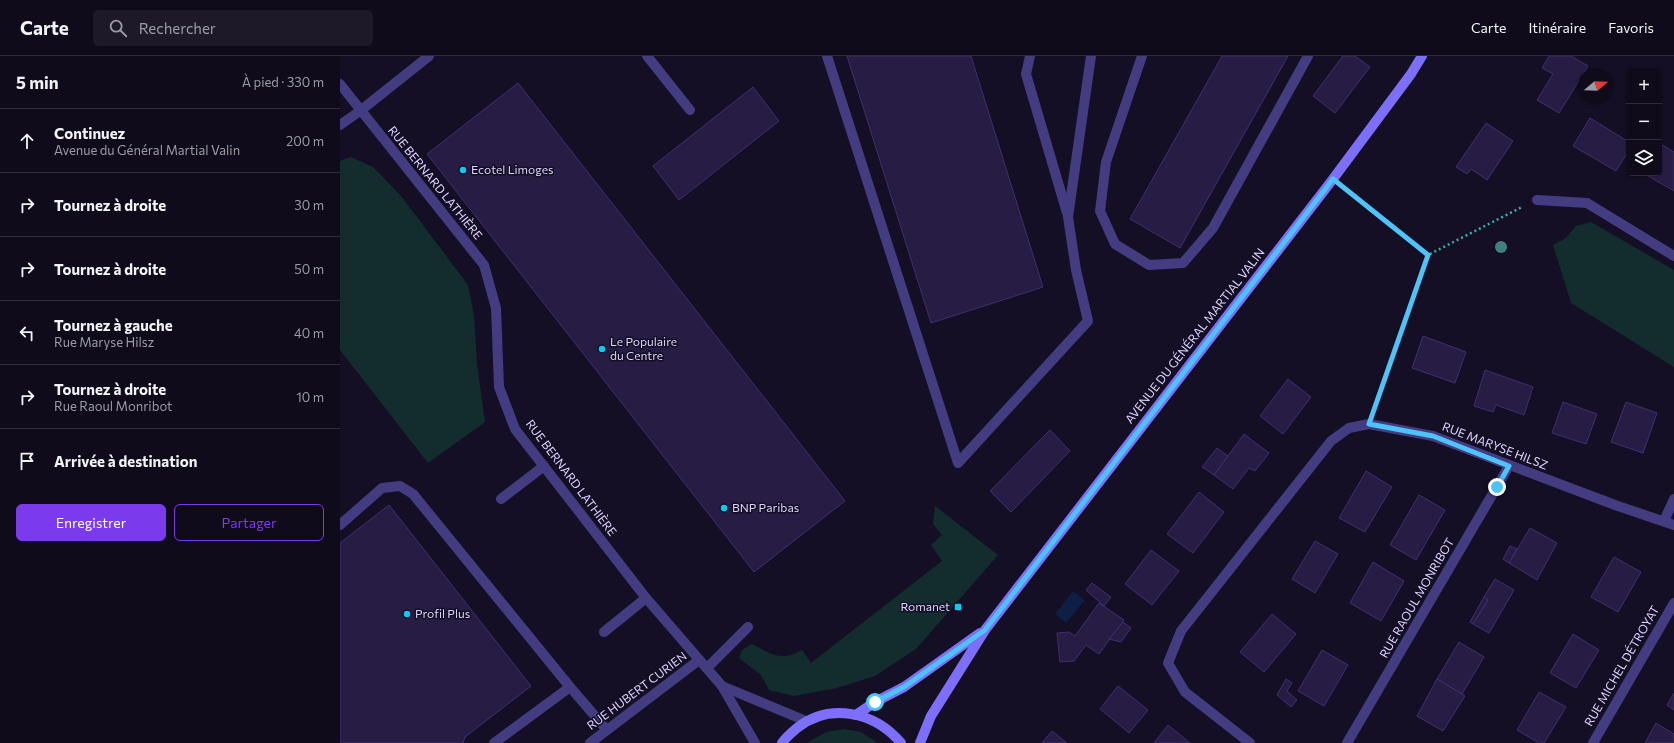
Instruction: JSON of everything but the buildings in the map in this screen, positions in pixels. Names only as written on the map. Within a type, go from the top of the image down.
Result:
[{"type":"main road","name":"AVENUE DU GÉNÉRAL MARTIAL VALIN","points":[[920,743],[931,716],[985,630],[1333,179],[1411,74],[1422,56]]},
{"type":"main road","name":"AVENUE DU GÉNÉRAL MARTIAL VALIN","points":[[856,714],[904,687],[985,630]]},
{"type":"main road","points":[[782,743],[785,738],[806,721],[821,715],[836,712],[856,714],[873,720],[891,731],[901,743]]},
{"type":"street","points":[[340,125],[429,56]]},
{"type":"street","points":[[647,56],[690,110]]},
{"type":"street","points":[[827,56],[958,463],[1088,321],[1076,270],[1068,217],[1026,74],[1030,56]]},
{"type":"street","points":[[1068,217],[1091,56]]},
{"type":"street","points":[[1142,56],[1106,162],[1100,211],[1115,244],[1149,265],[1183,263],[1213,228],[1308,56]]},
{"type":"street","name":"RUE BERNARD LATHIÈRE","points":[[340,84],[484,266],[496,308],[499,388],[515,429],[646,598],[722,686],[755,743]]},
{"type":"street","points":[[1536,200],[1587,203],[1674,256]]},
{"type":"street","name":"RUE MARYSE HILSZ","points":[[1250,743],[1185,692],[1168,663],[1181,631],[1331,441],[1349,428],[1369,424],[1433,436],[1509,466],[1674,525]]},
{"type":"street","points":[[501,499],[544,466]]},
{"type":"street","name":"RUE RAOUL MONRIBOT","points":[[1347,743],[1509,466]]},
{"type":"street","points":[[340,525],[382,488],[400,486],[413,494],[570,687],[607,730]]},
{"type":"street","points":[[1664,521],[1674,499]]},
{"type":"street","points":[[604,632],[646,598]]},
{"type":"street","name":"RUE MICHEL DÉTROYAT","points":[[1593,743],[1674,603]]},
{"type":"street","points":[[707,668],[748,627]]},
{"type":"street","name":"RUE HUBERT CURIEN","points":[[590,743],[699,660]]},
{"type":"street","name":"RUE BERNARD LATHIÈRE","points":[[722,686],[806,721]]},
{"type":"street","points":[[494,743],[570,687]]},
{"type":"path","points":[[1333,179],[1428,255]]},
{"type":"path","points":[[1369,424],[1428,255],[1536,200]]},
{"type":"green space","points":[[351,157],[373,167],[401,196],[468,285],[474,315],[477,364],[485,422],[428,463],[340,350],[340,161]]},
{"type":"green space","points":[[1591,222],[1674,270],[1674,367],[1571,303],[1553,245],[1566,238],[1576,226]]},
{"type":"green space","points":[[935,506],[998,555],[916,649],[875,676],[837,688],[794,696],[769,690],[761,675],[739,658],[742,650],[752,644],[776,655],[782,656],[788,656],[802,650],[811,663],[942,561],[931,545],[942,535],[933,524]]},
{"type":"green space","points":[[844,729],[861,732],[878,743],[807,743],[826,732]]},
{"type":"water","points":[[1073,591],[1085,600],[1066,623],[1055,614]]},
{"type":"place","name":"Ecotel Limoges","points":[[463,170]]},
{"type":"place","name":"Le Populaire du Centre","points":[[602,349]]},
{"type":"place","name":"BNP Paribas","points":[[724,508]]},
{"type":"place","name":"Romanet","points":[[958,607]]},
{"type":"place","name":"Profil Plus","points":[[407,614]]},
{"type":"route","points":[[875,702],[904,687],[985,630],[1333,179],[1428,255],[1369,424],[1433,436],[1509,466],[1497,487]]}]
